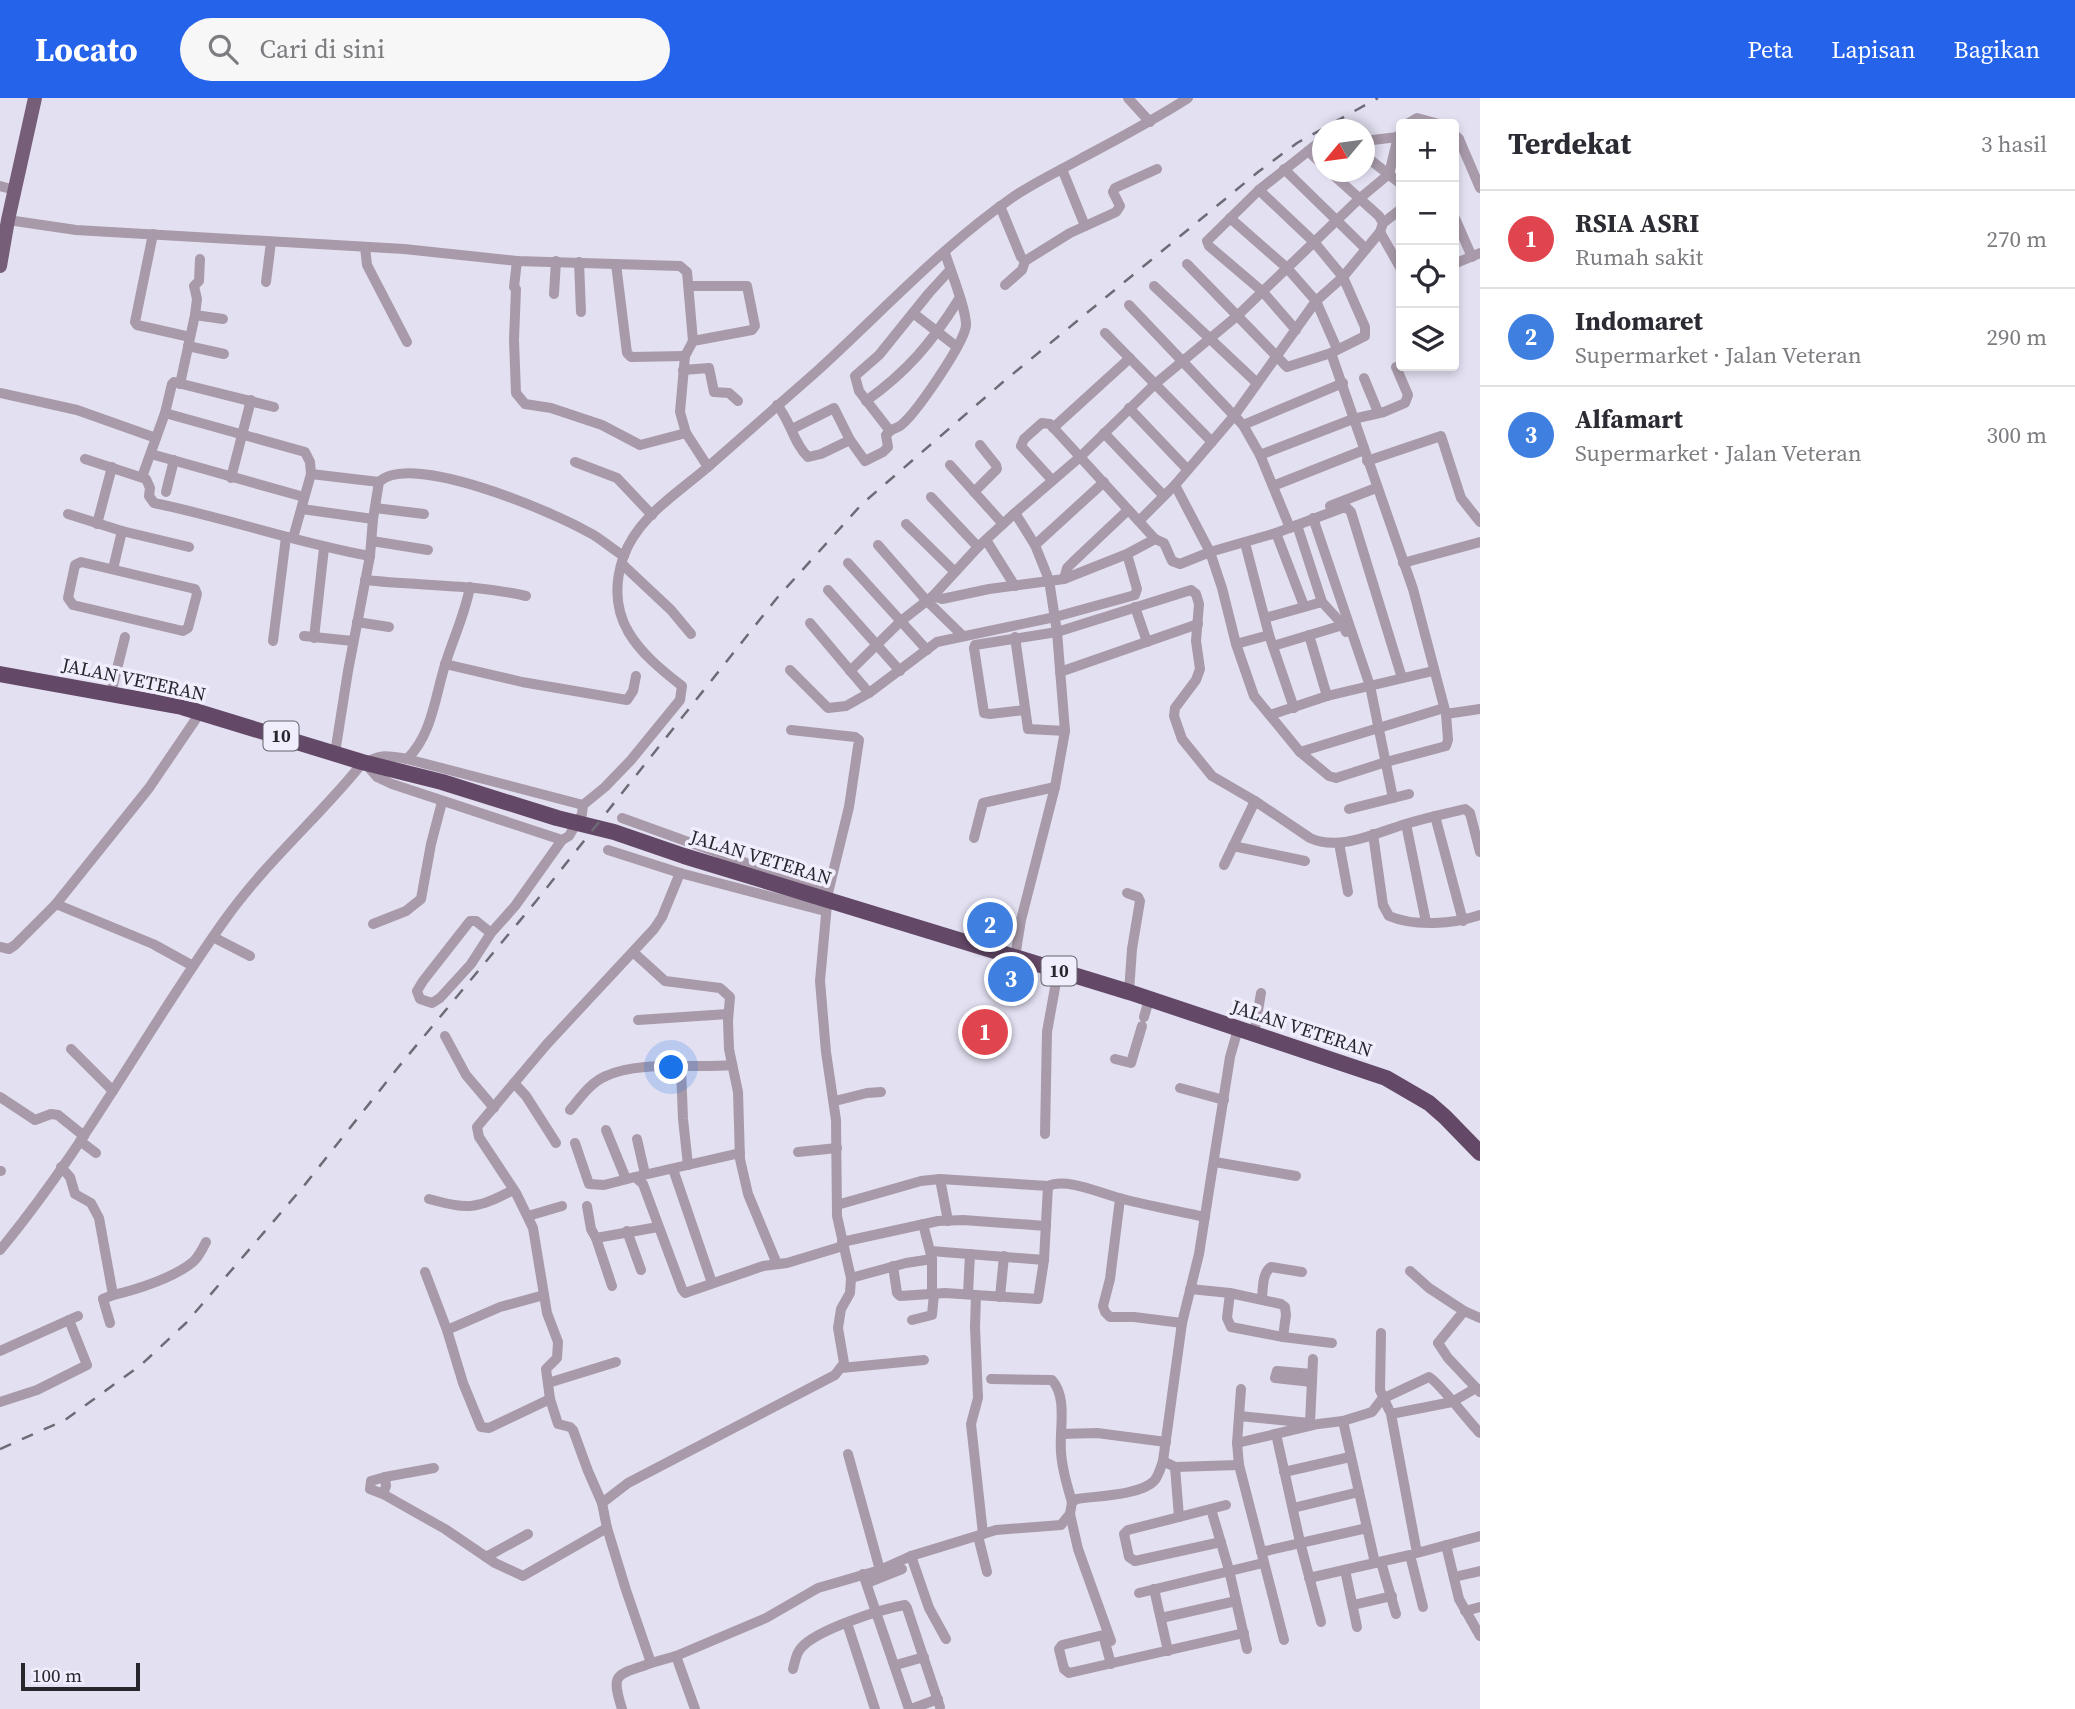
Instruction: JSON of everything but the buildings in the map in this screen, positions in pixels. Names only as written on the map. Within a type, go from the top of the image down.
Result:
[{"type":"highway","name":"JALAN VETERAN","points":[[0,674],[166,703],[557,818],[618,825],[827,901],[1129,992],[1397,1083],[1446,1117],[1480,1153]]},
{"type":"main road","points":[[0,266],[35,98]]},
{"type":"street","points":[[1128,98],[1150,122]]},
{"type":"street","points":[[491,933],[476,921],[470,921],[423,981],[417,996],[432,1003],[440,998],[471,964],[491,933],[515,906],[562,840],[569,836],[582,814],[583,805],[631,760],[682,694],[682,687],[643,654],[626,630],[618,598],[623,560],[652,515],[1000,206],[1188,98]]},
{"type":"street","points":[[1375,139],[1396,135]]},
{"type":"street","points":[[850,671],[1003,524],[1080,457],[1155,384],[1264,292],[1359,199],[1389,174],[1396,146]]},
{"type":"street","points":[[1296,330],[1264,292],[1209,246],[1209,239],[1259,190],[1312,147]]},
{"type":"street","points":[[1459,148],[1480,187]]},
{"type":"street","points":[[1308,150],[1312,154]]},
{"type":"street","points":[[1375,163],[1399,182]]},
{"type":"street","points":[[1062,169],[1085,226]]},
{"type":"street","points":[[1005,285],[1022,270],[1025,261],[1070,233],[1119,209],[1115,188],[1157,169]]},
{"type":"street","points":[[1284,169],[1366,249]]},
{"type":"street","points":[[1341,182],[1359,199],[1381,227],[1396,258]]},
{"type":"street","points":[[0,186],[15,190]]},
{"type":"street","points":[[1187,264],[1289,368],[1334,351],[1367,334],[1343,277],[1314,242],[1259,190]]},
{"type":"street","points":[[1000,206],[1025,261]]},
{"type":"street","points":[[1139,521],[1175,485],[1234,416],[1316,301],[1343,277],[1381,227],[1396,214]]},
{"type":"street","points":[[1175,485],[1210,552],[1254,696],[1300,752],[1333,778],[1339,778],[1446,746],[1448,740],[1445,711],[1413,589],[1376,488],[1316,301],[1287,268],[1230,218]]},
{"type":"street","points":[[8,220],[76,230],[404,248],[517,261],[680,266],[687,272],[693,341],[685,356],[682,370],[680,412],[686,433],[708,467]]},
{"type":"street","points":[[1459,225],[1476,255],[1459,262]]},
{"type":"street","points":[[153,234],[135,322],[137,325],[224,354]]},
{"type":"street","points":[[266,282],[271,242]]},
{"type":"street","points":[[365,247],[367,265],[407,342]]},
{"type":"street","points":[[793,429],[834,408],[862,458],[869,461],[888,447],[886,435],[900,426],[933,383],[957,347],[966,324],[945,253]]},
{"type":"street","points":[[180,384],[195,315],[197,299],[194,286],[199,282],[200,259]]},
{"type":"street","points":[[517,261],[514,340],[516,393],[520,399],[525,404],[551,408],[602,425],[640,445],[686,433]]},
{"type":"street","points":[[554,294],[556,261]]},
{"type":"street","points":[[579,262],[581,312]]},
{"type":"street","points":[[617,264],[627,354],[631,357],[685,356]]},
{"type":"street","points":[[890,430],[859,391],[855,376],[879,355],[950,270]]},
{"type":"street","points":[[689,286],[747,286],[755,326],[752,330],[693,341]]},
{"type":"street","points":[[1154,286],[1257,383]]},
{"type":"street","points":[[866,401],[905,370],[938,333],[959,299]]},
{"type":"street","points":[[1129,305],[1243,425],[1260,455],[1322,602],[1343,625],[1367,687]]},
{"type":"street","points":[[913,313],[957,347]]},
{"type":"street","points":[[195,315],[223,320]]},
{"type":"street","points":[[1105,333],[1212,442]]},
{"type":"street","points":[[1053,428],[1130,359]]},
{"type":"street","points":[[682,370],[710,368],[714,392],[729,392],[737,401]]},
{"type":"street","points":[[1260,455],[1353,419],[1391,409],[1408,399],[1398,371]]},
{"type":"street","points":[[1364,378],[1378,412]]},
{"type":"street","points":[[142,477],[165,413],[172,384],[176,382],[274,407]]},
{"type":"street","points":[[1243,425],[1342,383]]},
{"type":"street","points":[[0,393],[77,410],[156,438]]},
{"type":"street","points":[[231,478],[251,400]]},
{"type":"street","points":[[777,405],[808,457],[850,440]]},
{"type":"street","points":[[1129,408],[1187,469]]},
{"type":"street","points":[[165,413],[305,452],[310,462],[311,474],[302,509],[290,537],[272,641]]},
{"type":"street","points":[[1052,480],[1021,446],[1024,439],[1042,423],[1050,424],[1155,539],[1164,543],[1176,564],[1184,564],[1210,552],[1276,533],[1376,488]]},
{"type":"street","points":[[1104,433],[1163,495]]},
{"type":"street","points":[[1273,486],[1366,456],[1441,436],[1461,498],[1480,522]]},
{"type":"street","points":[[974,492],[996,472],[997,467],[980,445]]},
{"type":"street","points":[[151,454],[304,497]]},
{"type":"street","points":[[85,459],[142,477],[148,484],[149,496],[154,503],[224,519],[324,548],[370,556]]},
{"type":"street","points":[[166,492],[174,460]]},
{"type":"street","points":[[575,462],[617,478],[652,515]]},
{"type":"street","points":[[950,465],[1003,524]]},
{"type":"street","points":[[97,524],[113,467]]},
{"type":"street","points":[[311,474],[379,482],[394,474],[435,476],[528,504],[595,535],[623,560],[691,634]]},
{"type":"street","points":[[335,753],[370,556],[379,482]]},
{"type":"street","points":[[1035,545],[1104,482]]},
{"type":"street","points":[[931,497],[982,544],[1015,586]]},
{"type":"street","points":[[1291,525],[1342,508],[1351,512],[1402,678]]},
{"type":"street","points":[[302,509],[424,514]]},
{"type":"street","points":[[1065,579],[1067,568],[1128,510]]},
{"type":"street","points":[[1015,513],[1035,545],[1049,580],[1058,632],[1065,730],[1055,787],[1021,920],[1015,957]]},
{"type":"street","points":[[68,514],[122,531],[190,547]]},
{"type":"street","points":[[1313,518],[1379,727],[1394,798]]},
{"type":"street","points":[[906,524],[955,572]]},
{"type":"street","points":[[113,569],[122,531]]},
{"type":"street","points":[[1276,533],[1304,606]]},
{"type":"street","points":[[929,598],[942,599],[1065,579],[1127,554],[1155,539]]},
{"type":"street","points":[[372,541],[428,550]]},
{"type":"street","points":[[1404,563],[1480,542]]},
{"type":"street","points":[[1245,543],[1271,640],[1294,708]]},
{"type":"street","points":[[878,545],[963,636]]},
{"type":"street","points":[[324,548],[309,637],[353,641]]},
{"type":"street","points":[[790,670],[828,708],[846,706],[869,693],[937,642],[1055,617],[1135,595],[1136,589],[1127,554]]},
{"type":"street","points":[[86,562],[113,569],[195,589],[197,594],[188,628],[183,631],[78,607],[69,602],[75,565],[86,562]]},
{"type":"street","points":[[848,563],[927,650]]},
{"type":"street","points":[[365,580],[488,588],[526,596]]},
{"type":"street","points":[[407,759],[421,741],[437,698],[470,587]]},
{"type":"street","points":[[828,590],[900,671]]},
{"type":"street","points":[[1025,710],[984,713],[974,648],[981,643],[1058,632],[1191,590],[1196,594],[1199,604],[1196,640],[1200,669],[1196,680],[1175,708],[1174,716],[1185,745],[1206,771],[1310,838],[1326,844],[1373,835],[1435,816],[1468,810],[1480,852]]},
{"type":"street","points":[[1265,618],[1322,602]]},
{"type":"street","points":[[1135,607],[1147,642]]},
{"type":"street","points":[[357,622],[389,627]]},
{"type":"street","points":[[810,623],[869,693]]},
{"type":"street","points":[[1060,672],[1198,624]]},
{"type":"street","points":[[1236,644],[1309,635],[1343,625]]},
{"type":"street","points":[[1309,635],[1327,696]]},
{"type":"street","points":[[111,693],[125,637]]},
{"type":"street","points":[[1016,638],[1026,724],[1029,730],[1065,730]]},
{"type":"street","points":[[445,664],[522,682],[627,700],[633,691],[636,676]]},
{"type":"street","points":[[1270,715],[1327,696],[1433,671]]},
{"type":"street","points":[[1300,752],[1379,727],[1445,711],[1479,709],[1480,721]]},
{"type":"street","points":[[0,947],[9,949],[15,945],[56,904],[149,788],[200,713]]},
{"type":"street","points":[[603,1503],[628,1483],[835,1375],[841,1368],[843,1357],[838,1328],[841,1309],[850,1293],[851,1278],[842,1244],[837,1205],[835,1101],[826,1052],[820,991],[827,901],[849,807],[859,740],[855,737],[791,730]]},
{"type":"street","points":[[0,1248],[82,1138],[193,966],[262,871],[365,762],[384,755],[407,759],[583,805]]},
{"type":"street","points":[[365,762],[377,777],[442,802],[562,840]]},
{"type":"street","points":[[974,838],[985,802],[1055,787]]},
{"type":"street","points":[[1349,809],[1409,794]]},
{"type":"street","points":[[1224,865],[1255,801]]},
{"type":"street","points":[[373,924],[406,911],[421,899],[442,802]]},
{"type":"street","points":[[1435,816],[1463,921]]},
{"type":"street","points":[[1406,824],[1426,922]]},
{"type":"street","points":[[1373,835],[1384,912],[1395,919],[1426,922],[1463,921],[1480,915]]},
{"type":"street","points":[[1339,843],[1348,892]]},
{"type":"street","points":[[1233,846],[1305,860]]},
{"type":"street","points":[[608,850],[680,873],[827,901]]},
{"type":"street","points":[[651,1663],[607,1528],[603,1503],[573,1430],[558,1424],[550,1399],[546,1369],[557,1358],[558,1342],[550,1322],[528,1216],[477,1132],[477,1127],[547,1044],[634,953],[662,917],[680,873]]},
{"type":"street","points":[[1127,893],[1138,897],[1140,901],[1132,949],[1129,992]]},
{"type":"street","points":[[56,904],[153,944],[193,966]]},
{"type":"street","points":[[213,937],[250,956]]},
{"type":"street","points":[[634,953],[666,981],[720,988],[727,992],[730,1003],[728,1014],[732,1065],[739,1105],[740,1153],[748,1194],[777,1264]]},
{"type":"street","points":[[1045,1134],[1047,1032],[1058,971]]},
{"type":"street","points":[[865,1578],[911,1556],[980,1535],[1012,1528],[1061,1525],[1071,1508],[1146,1487],[1155,1480],[1167,1442],[1182,1322],[1215,1162],[1230,1057],[1246,1032],[1261,993]]},
{"type":"street","points":[[1115,1059],[1131,1063],[1149,1000]]},
{"type":"street","points":[[638,1020],[728,1014]]},
{"type":"street","points":[[445,1036],[471,1082],[492,1107]]},
{"type":"street","points":[[71,1049],[113,1091]]},
{"type":"street","points":[[570,1110],[586,1091],[604,1076],[630,1069],[732,1065]]},
{"type":"street","points":[[681,1068],[688,1165]]},
{"type":"street","points":[[514,1083],[526,1096],[556,1143]]},
{"type":"street","points":[[1180,1088],[1224,1100]]},
{"type":"street","points":[[835,1101],[881,1092]]},
{"type":"street","points":[[0,1097],[35,1121],[51,1114],[58,1115],[96,1153]]},
{"type":"street","points":[[606,1130],[635,1177],[643,1184],[681,1289],[685,1293],[763,1266],[787,1263],[842,1244],[923,1224],[948,1221],[1046,1226]]},
{"type":"street","points":[[635,1177],[637,1139]]},
{"type":"street","points":[[575,1143],[589,1184],[604,1185],[740,1153]]},
{"type":"street","points":[[799,1152],[838,1148]]},
{"type":"street","points":[[1215,1162],[1296,1176]]},
{"type":"street","points":[[61,1167],[70,1177],[75,1194],[91,1203],[99,1218],[113,1295]]},
{"type":"street","points":[[673,1169],[712,1283]]},
{"type":"street","points":[[837,1205],[921,1181],[940,1179],[1076,1186],[1120,1199],[1205,1217]]},
{"type":"street","points":[[940,1179],[948,1221]]},
{"type":"street","points":[[893,1266],[897,1293],[900,1296],[933,1294],[1038,1299],[1044,1260],[1048,1186]]},
{"type":"street","points":[[429,1199],[471,1207],[483,1206],[513,1190]]},
{"type":"street","points":[[1120,1199],[1110,1279],[1103,1306],[1105,1312],[1110,1317],[1182,1322]]},
{"type":"street","points":[[528,1216],[562,1206]]},
{"type":"street","points":[[587,1206],[590,1229],[596,1238],[612,1286]]},
{"type":"street","points":[[912,1320],[932,1315],[931,1255],[923,1224]]},
{"type":"street","points":[[596,1238],[658,1227]]},
{"type":"street","points":[[627,1231],[640,1270]]},
{"type":"street","points":[[110,1322],[103,1299],[160,1279],[187,1265],[195,1260],[206,1242]]},
{"type":"street","points":[[851,1278],[931,1255],[970,1254],[1044,1260]]},
{"type":"street","points":[[970,1254],[978,1398],[971,1424],[980,1535],[987,1572]]},
{"type":"street","points":[[1000,1297],[1004,1256]]},
{"type":"street","points":[[1262,1299],[1265,1275],[1269,1268],[1302,1272]]},
{"type":"street","points":[[1410,1271],[1429,1288],[1480,1318]]},
{"type":"street","points":[[425,1272],[481,1427],[489,1428],[550,1399]]},
{"type":"street","points":[[1190,1289],[1230,1293],[1281,1304],[1285,1307],[1286,1315],[1283,1337]]},
{"type":"street","points":[[1230,1293],[1227,1318],[1230,1327],[1332,1343]]},
{"type":"street","points":[[447,1330],[500,1307],[544,1295]]},
{"type":"street","points":[[1464,1311],[1438,1343],[1448,1358],[1478,1390],[1451,1402],[1391,1414],[1417,1553],[1480,1536]]},
{"type":"street","points":[[0,1351],[73,1318],[87,1365],[37,1390],[0,1402]]},
{"type":"street","points":[[1381,1332],[1380,1390],[1389,1410]]},
{"type":"street","points":[[1313,1359],[1314,1423]]},
{"type":"street","points":[[841,1368],[924,1360]]},
{"type":"street","points":[[548,1383],[616,1362]]},
{"type":"street","points":[[1239,1416],[1314,1423],[1343,1421],[1372,1412],[1382,1399],[1429,1377],[1480,1433]]},
{"type":"street","points":[[991,1379],[1052,1380],[1056,1385],[1061,1398],[1064,1474],[1078,1549],[1112,1643],[1108,1648]]},
{"type":"street","points":[[1241,1389],[1237,1443],[1239,1465],[1284,1640]]},
{"type":"street","points":[[1343,1421],[1367,1528],[1392,1596],[1395,1614]]},
{"type":"street","points":[[1237,1443],[1314,1423]]},
{"type":"street","points":[[1061,1434],[1097,1433],[1167,1442]]},
{"type":"street","points":[[1276,1434],[1321,1622]]},
{"type":"street","points":[[848,1454],[880,1570]]},
{"type":"street","points":[[1284,1472],[1350,1457]]},
{"type":"street","points":[[1163,1461],[1175,1467],[1239,1465]]},
{"type":"street","points":[[1175,1467],[1179,1517]]},
{"type":"street","points":[[434,1468],[384,1477],[369,1484],[373,1492],[383,1494],[445,1529],[486,1558],[523,1576],[535,1572],[607,1528]]},
{"type":"street","points":[[383,1494],[386,1486],[384,1477]]},
{"type":"street","points":[[1293,1508],[1359,1492]]},
{"type":"street","points":[[1221,1542],[1135,1561],[1131,1560],[1124,1534],[1126,1531],[1226,1506]]},
{"type":"street","points":[[1211,1509],[1229,1570],[1247,1649]]},
{"type":"street","points":[[1139,1592],[1229,1570],[1300,1542],[1367,1528]]},
{"type":"street","points":[[486,1558],[528,1534]]},
{"type":"street","points":[[1446,1545],[1459,1599],[1480,1636]]},
{"type":"street","points":[[1309,1578],[1410,1555],[1423,1607]]},
{"type":"street","points":[[911,1556],[929,1608],[946,1639]]},
{"type":"street","points":[[621,1709],[614,1685],[624,1674],[676,1656],[766,1618],[818,1588],[902,1569]]},
{"type":"street","points":[[1345,1570],[1357,1627]]},
{"type":"street","points":[[1454,1577],[1480,1571]]},
{"type":"street","points":[[793,1669],[802,1646],[847,1623],[876,1612],[906,1606],[939,1703],[910,1709],[896,1665],[876,1612],[865,1578]]},
{"type":"street","points":[[1154,1589],[1168,1651]]},
{"type":"street","points":[[1353,1605],[1392,1596]]},
{"type":"street","points":[[1161,1618],[1236,1601]]},
{"type":"street","points":[[1465,1611],[1480,1607]]},
{"type":"street","points":[[847,1623],[876,1709]]},
{"type":"street","points":[[1111,1664],[1104,1637],[1099,1635],[1062,1645],[1059,1649],[1066,1673],[1111,1664],[1244,1633]]},
{"type":"street","points":[[676,1656],[695,1709]]},
{"type":"street","points":[[896,1665],[924,1657]]},
{"type":"railway","points":[[0,1449],[65,1420],[141,1365],[186,1323],[303,1187],[537,900],[777,598],[862,504],[1003,382],[1258,172],[1297,143],[1378,98]]},
{"type":"place","name":"Indomaret","points":[[990,925]]},
{"type":"place","name":"Alfamart","points":[[1011,979]]},
{"type":"place","name":"RSIA ASRI","points":[[985,1032]]}]
